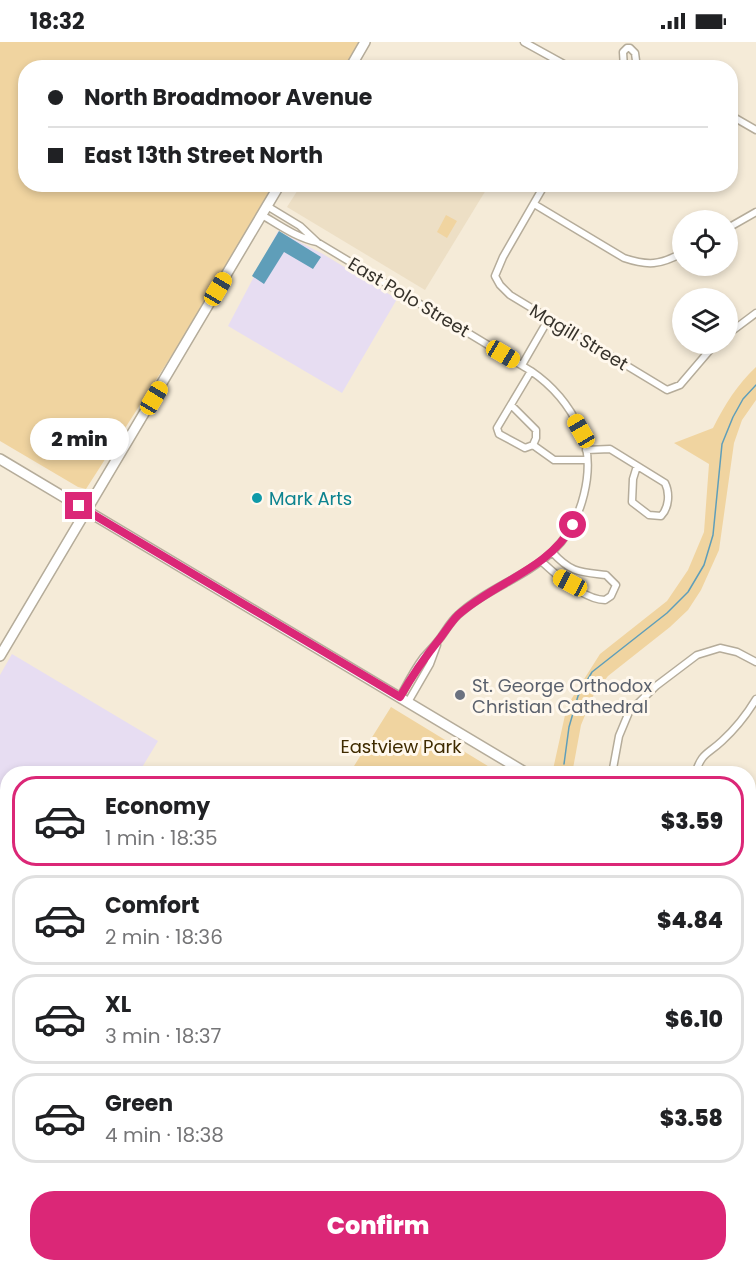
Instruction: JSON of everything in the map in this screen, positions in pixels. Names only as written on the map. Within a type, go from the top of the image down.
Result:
[{"type":"main road","points":[[355,60],[365,42]]},
{"type":"main road","points":[[0,656],[276,192]]},
{"type":"main road","points":[[0,459],[515,766]]},
{"type":"street","points":[[524,42],[557,60]]},
{"type":"street","points":[[624,60],[623,52],[627,48],[635,53],[636,60]]},
{"type":"street","points":[[738,120],[756,130]]},
{"type":"street","points":[[541,192],[534,204],[624,258],[651,265],[672,259]]},
{"type":"street","name":"Magill Street","points":[[534,204],[495,276],[510,295],[667,390],[680,385],[706,354]]},
{"type":"street","name":"East Polo Street","points":[[265,211],[295,234],[317,242],[531,370],[547,382],[563,399],[581,431],[587,460],[586,488],[580,512],[566,538],[541,561],[491,591],[458,615],[440,639]]},
{"type":"street","points":[[738,222],[756,212]]},
{"type":"street","points":[[738,326],[756,313]]},
{"type":"street","points":[[522,365],[548,320]]},
{"type":"street","points":[[511,405],[536,430],[533,445],[525,448],[499,434],[497,428],[531,370]]},
{"type":"street","points":[[533,445],[554,460],[587,460]]},
{"type":"street","points":[[586,450],[610,449],[665,483],[668,489],[667,508],[661,516],[649,515],[632,502],[633,479],[637,466]]},
{"type":"street","points":[[541,561],[556,576],[588,597],[605,600],[611,596],[616,585],[606,574],[577,572],[566,566],[552,552]]},
{"type":"street","points":[[400,697],[422,660],[440,639]]},
{"type":"street","points":[[408,702],[430,664],[440,639]]},
{"type":"street","points":[[613,766],[619,736],[629,712],[656,686],[697,655],[720,648],[737,652],[756,662]]},
{"type":"street","points":[[698,766],[703,754],[721,742],[748,713],[756,699]]},
{"type":"shaded area","points":[[297,192],[485,192],[425,290],[287,207]]},
{"type":"shaded area","points":[[278,231],[323,254],[397,299],[342,393],[228,326]]},
{"type":"shaded area","points":[[12,654],[158,741],[143,766],[0,766],[0,675]]},
{"type":"green space","points":[[0,42],[369,42],[357,60],[18,60],[18,192],[277,192],[86,489],[78,487],[0,441]]},
{"type":"green space","points":[[446,215],[457,221],[447,238],[437,232]]},
{"type":"green space","points":[[756,367],[756,400],[742,420],[734,443],[719,550],[701,590],[688,610],[670,627],[608,676],[593,696],[581,725],[573,766],[554,766],[567,706],[600,654],[667,601],[688,570],[704,532],[709,464],[674,443],[713,428],[743,381]]},
{"type":"green space","name":"Eastview Park","points":[[391,707],[488,766],[354,766]]},
{"type":"water","points":[[279,231],[321,257],[313,269],[284,252],[264,284],[252,276]]},
{"type":"waterway","points":[[564,764],[569,727],[578,696],[592,672],[667,613],[688,592],[704,565],[713,535],[722,444],[743,399],[756,385]]},
{"type":"place","name":"Mark Arts","points":[[257,498]]},
{"type":"place","name":"St. George Orthodox Christian Cathedral","points":[[460,695]]},
{"type":"route","points":[[79,506],[400,697],[422,660],[458,615],[491,591],[541,561],[566,538],[573,525]]}]
